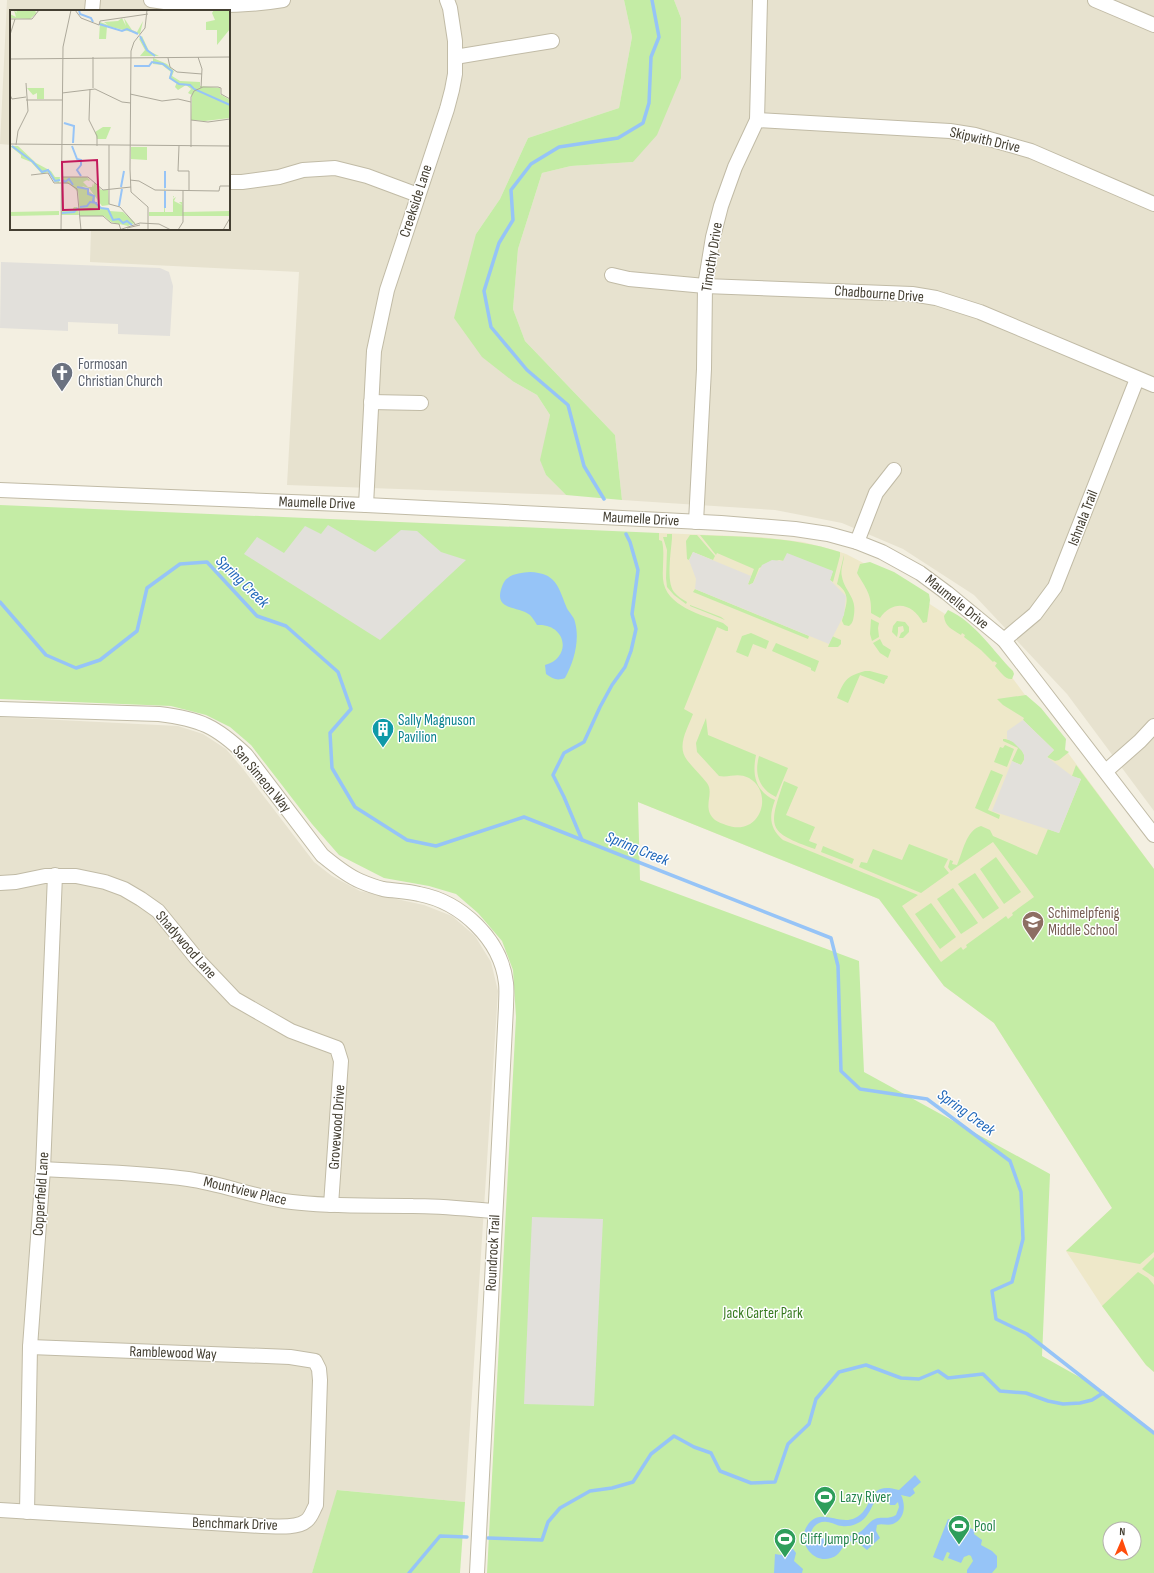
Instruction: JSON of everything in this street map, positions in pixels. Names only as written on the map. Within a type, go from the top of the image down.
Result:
[{"type":"street","points":[[92,10],[93,0]]},
{"type":"street","points":[[151,0],[165,2],[243,4],[283,0]]},
{"type":"street","name":"Creekside Lane","points":[[366,505],[374,351],[380,317],[387,290],[418,194],[448,109],[455,74],[455,42],[450,8],[447,0]]},
{"type":"street","name":"Timothy Drive","points":[[696,522],[704,369],[705,286],[713,237],[723,199],[735,167],[757,120],[760,0]]},
{"type":"street","points":[[1095,0],[1154,25]]},
{"type":"street","points":[[456,58],[552,42]]},
{"type":"street","name":"Skipwith Drive","points":[[757,120],[950,131],[975,135],[1031,151],[1154,204]]},
{"type":"street","points":[[230,182],[272,178],[304,170],[335,168],[367,176],[418,194]]},
{"type":"street","name":"Chadbourne Drive","points":[[612,275],[629,279],[705,286],[912,294],[936,298],[980,312],[1154,385]]},
{"type":"street","name":"Ishnala Trail","points":[[1004,640],[1035,614],[1055,587],[1137,379]]},
{"type":"street","points":[[371,402],[421,403]]},
{"type":"street","points":[[857,542],[876,493],[894,470]]},
{"type":"street","name":"Maumelle Drive","points":[[0,490],[366,505],[696,522],[795,529],[828,534],[857,542],[882,552],[920,573],[947,592],[1004,640],[1154,835]]},
{"type":"street","name":"San Simeon Way","points":[[0,709],[158,714],[199,721],[216,730],[246,755],[262,774],[322,855],[334,865],[358,880],[381,888],[419,894],[438,899],[470,919],[486,938]]},
{"type":"street","points":[[1106,771],[1140,741],[1154,726]]},
{"type":"street","name":"Shadywood Lane","points":[[0,883],[16,882],[55,875],[76,876],[105,882],[124,889],[142,899],[158,911],[197,959],[235,999],[290,1031],[337,1048]]},
{"type":"street","name":"Copperfield Lane","points":[[27,1512],[30,1347],[43,1169],[55,875]]},
{"type":"street","name":"Roundrock Trail","points":[[477,1573],[506,1007],[506,982],[502,965],[494,949],[486,938]]},
{"type":"street","name":"Grovewood Drive","points":[[332,1205],[341,1060],[337,1048]]},
{"type":"street","name":"Mountview Place","points":[[43,1169],[150,1174],[220,1185],[268,1199],[332,1205],[414,1206],[495,1211]]},
{"type":"street","name":"Ramblewood Way","points":[[30,1347],[290,1357],[315,1361]]},
{"type":"street","name":"Benchmark Drive","points":[[0,1510],[262,1526],[300,1525],[308,1521],[316,1505],[320,1380],[319,1369],[315,1361]]},
{"type":"shaded area","points":[[7,0],[624,0],[632,37],[619,108],[528,138],[500,199],[476,234],[514,382],[537,395],[550,415],[541,461],[546,475],[566,495],[287,485],[299,272],[90,262],[91,230],[230,230],[230,10],[10,10],[10,145],[0,144]]},
{"type":"shaded area","points":[[674,0],[1154,0],[1154,811],[1067,694],[974,595],[903,549],[842,523],[775,510],[622,500],[615,435],[525,341],[513,309],[518,249],[542,173],[571,166],[633,162],[681,18]]},
{"type":"shaded area","points":[[1,262],[160,268],[169,272],[173,286],[170,336],[118,334],[118,324],[68,322],[68,331],[0,328]]},
{"type":"shaded area","points":[[328,525],[375,552],[401,530],[417,531],[441,552],[466,560],[380,640],[244,554],[257,537],[284,553],[305,526],[321,534]]},
{"type":"shaded area","name":"Schimelpfenig Middle School","points":[[659,533],[759,537],[803,542],[834,550],[846,554],[877,570],[956,621],[1005,668],[1154,869],[1154,1372],[1146,1365],[1102,1306],[1066,1251],[1112,1208],[994,1023],[944,986],[879,899],[638,802],[653,631]]},
{"type":"shaded area","points":[[693,552],[751,576],[749,585],[753,583],[762,565],[772,560],[783,561],[787,553],[833,571],[830,580],[846,596],[844,615],[829,644],[695,589],[696,579],[689,560]]},
{"type":"shaded area","points":[[0,717],[178,726],[203,734],[226,749],[314,862],[332,876],[360,891],[424,905],[452,916],[475,936],[491,962],[498,991],[465,1502],[338,1490],[312,1573],[0,1573]]},
{"type":"shaded area","points":[[1023,720],[1054,750],[1047,757],[1072,776],[1081,779],[1059,833],[992,811],[1012,761],[1021,765],[1024,761],[1022,751],[1013,742],[1007,739],[1007,731]]},
{"type":"shaded area","points":[[532,1217],[603,1219],[594,1406],[524,1404]]},
{"type":"green space","points":[[624,0],[674,0],[681,18],[681,78],[657,135],[633,162],[571,166],[542,173],[518,249],[513,309],[525,341],[615,435],[622,500],[566,495],[546,475],[540,460],[550,415],[537,395],[514,382],[482,357],[454,318],[476,234],[500,199],[528,138],[619,108],[632,37]]},
{"type":"green space","name":"Jack Carter Park","points":[[0,505],[659,533],[659,540],[662,541],[663,551],[663,579],[665,588],[670,596],[677,603],[695,613],[723,623],[728,627],[728,631],[726,631],[717,627],[684,709],[693,714],[684,737],[684,755],[709,787],[710,792],[708,806],[711,815],[715,820],[726,825],[738,827],[748,825],[755,820],[760,812],[762,803],[761,794],[757,785],[749,778],[741,775],[719,776],[697,752],[696,743],[706,718],[708,735],[756,755],[754,769],[756,782],[763,792],[775,800],[771,817],[772,822],[775,831],[783,840],[918,895],[902,906],[941,962],[961,947],[963,950],[967,947],[966,945],[1006,916],[1008,919],[1013,915],[1012,913],[1034,897],[993,842],[951,871],[948,867],[950,860],[953,861],[952,864],[957,865],[968,837],[976,828],[981,826],[990,830],[993,836],[1037,855],[1048,829],[1059,833],[1081,779],[1072,776],[1076,765],[1154,869],[1154,1252],[1140,1264],[1066,1251],[1112,1208],[994,1023],[944,986],[879,899],[638,802],[640,880],[859,961],[864,1072],[1050,1174],[1042,1356],[1090,1383],[1154,1433],[1154,1573],[487,1573],[516,1017],[513,970],[502,941],[478,913],[456,894],[429,886],[384,878],[339,855],[312,824],[251,745],[230,727],[206,715],[171,706],[0,699]]},
{"type":"green space","points":[[667,534],[672,534],[670,581],[674,592],[681,599],[687,602],[686,604],[674,595],[667,587],[667,550],[663,537],[667,537]]},
{"type":"green space","points":[[690,535],[697,535],[715,556],[713,560],[693,552],[689,560],[687,559],[686,541]]},
{"type":"green space","points":[[700,535],[753,537],[806,543],[840,552],[840,556],[833,582],[830,580],[833,571],[779,560],[759,568],[753,583],[749,585],[748,584],[754,569],[717,553],[716,555]]},
{"type":"green space","points":[[844,555],[841,571],[842,577],[854,604],[853,621],[849,626],[844,625],[842,621],[847,601],[845,592],[837,584]]},
{"type":"green space","points":[[870,562],[894,572],[929,594],[930,600],[927,622],[923,623],[914,611],[903,606],[891,608],[880,618],[871,613],[869,596],[857,573],[860,564]]},
{"type":"green space","points":[[695,589],[809,636],[808,639],[693,592]]},
{"type":"green space","points":[[690,606],[721,617],[725,620]]},
{"type":"green space","points":[[948,610],[958,615],[975,629],[1013,671],[1014,674],[1012,679],[1009,679],[1003,675],[995,666],[997,663],[994,661],[993,662],[981,650],[964,637],[965,635],[962,633],[961,635],[947,625],[944,616]]},
{"type":"green space","points":[[871,619],[879,623],[879,637],[872,641],[870,634]]},
{"type":"green space","points":[[897,621],[905,622],[909,627],[909,632],[903,638],[899,638],[901,633],[904,631],[903,626],[898,627],[897,637],[892,632],[893,626]]},
{"type":"green space","points":[[751,633],[769,641],[766,649],[753,644],[748,657],[736,652],[742,636]]},
{"type":"green space","points":[[832,636],[841,640],[841,644],[838,647],[828,647]]},
{"type":"green space","points":[[880,639],[883,645],[891,650],[888,658],[880,653],[873,643]]},
{"type":"green space","points":[[776,643],[819,661],[815,672],[811,670],[811,668],[772,651]]},
{"type":"green space","points":[[865,671],[888,676],[884,684],[860,675],[848,703],[837,698],[846,680]]},
{"type":"green space","points":[[1026,695],[1041,708],[1066,739],[1065,750],[1069,752],[1059,760],[1055,761],[1047,757],[1054,750],[1023,720],[1024,718],[1003,705],[997,699]]},
{"type":"green space","points":[[1003,739],[1014,742],[1020,748],[1025,758],[1021,765],[1012,761],[1018,748],[1003,741]]},
{"type":"green space","points":[[1005,745],[1014,749],[1007,767],[994,762],[1000,747],[1003,748]]},
{"type":"green space","points":[[759,756],[788,768],[776,797],[765,790],[759,780],[757,769]]},
{"type":"green space","points":[[991,770],[1003,775],[988,810],[1000,815],[999,819],[975,808]]},
{"type":"green space","points":[[784,781],[798,787],[786,815],[815,827],[809,841],[817,844],[815,849],[788,838],[780,832],[776,826],[774,819],[775,809]]},
{"type":"green space","points":[[909,844],[948,859],[944,867],[949,873],[921,893],[859,867],[861,862],[867,863],[873,849],[902,860]]},
{"type":"green space","points":[[823,846],[854,859],[852,864],[821,852]]},
{"type":"green space","points":[[996,857],[1021,892],[1004,904],[980,869]]},
{"type":"green space","points":[[975,873],[999,908],[983,919],[958,884]]},
{"type":"green space","points":[[953,888],[978,923],[961,934],[937,899]]},
{"type":"green space","points":[[931,903],[956,937],[940,949],[915,914]]},
{"type":"green space","points":[[1154,1257],[1154,1277],[1142,1269]]},
{"type":"green space","points":[[1138,1272],[1148,1278],[1154,1285],[1154,1372],[1146,1365],[1102,1306]]},
{"type":"green space","points":[[337,1490],[465,1502],[460,1573],[312,1573]]},
{"type":"water","points":[[530,572],[545,575],[558,586],[567,608],[574,620],[577,636],[575,651],[568,672],[565,678],[562,679],[555,679],[546,674],[545,665],[554,661],[560,655],[562,641],[560,635],[554,629],[547,626],[537,625],[530,615],[508,606],[500,599],[503,584],[508,578],[514,575]]},
{"type":"water","name":"Lazy River","points":[[915,1475],[921,1482],[913,1489],[915,1493],[910,1497],[901,1495],[904,1507],[902,1515],[897,1522],[891,1525],[877,1525],[876,1531],[880,1538],[867,1550],[857,1542],[848,1541],[837,1555],[824,1559],[818,1558],[808,1550],[805,1544],[804,1532],[812,1520],[817,1517],[842,1520],[855,1518],[866,1508],[875,1492],[888,1488],[899,1490]],"holes":[[[883,1494],[892,1495],[888,1500],[890,1505],[895,1505],[898,1502],[899,1507],[896,1515],[875,1519],[860,1532],[846,1537],[840,1543],[832,1538],[822,1538],[812,1545],[810,1536],[811,1532],[818,1523],[829,1522],[844,1526],[856,1524],[867,1516],[879,1497]]]},
{"type":"water","name":"Pool","points":[[948,1519],[959,1523],[953,1538],[956,1539],[962,1525],[975,1530],[974,1534],[982,1540],[981,1545],[992,1551],[997,1556],[997,1567],[992,1573],[967,1573],[967,1570],[973,1561],[969,1555],[964,1557],[961,1563],[948,1558],[950,1553],[947,1552],[943,1561],[933,1557]]},
{"type":"water","name":"Cliff Jump Pool","points":[[788,1548],[793,1549],[796,1553],[794,1561],[803,1569],[802,1573],[774,1573],[775,1554],[781,1555]]},
{"type":"waterway","points":[[604,499],[584,466],[568,405],[527,370],[491,327],[484,291],[499,243],[513,220],[511,190],[531,164],[559,147],[618,138],[643,123],[649,103],[651,57],[659,37],[652,0]]},
{"type":"waterway","points":[[582,840],[553,775],[564,753],[584,742],[612,685],[625,667],[631,651],[636,629],[632,614],[638,570],[630,542],[626,534]]},
{"type":"waterway","name":"Spring Creek","points":[[0,602],[46,655],[76,668],[100,660],[137,631],[147,588],[180,564],[207,562],[257,616],[286,626],[338,672],[351,709],[330,733],[332,768],[355,807],[407,840],[436,846],[524,817],[831,938],[838,966],[841,1071],[860,1089],[927,1099],[1010,1161],[1021,1192],[1023,1239],[1012,1282],[992,1291],[996,1319],[1027,1334],[1154,1433]]},
{"type":"waterway","points":[[488,1538],[542,1540],[548,1522],[560,1508],[590,1491],[612,1488],[633,1482],[651,1454],[674,1436],[694,1447],[711,1453],[720,1471],[751,1483],[775,1482],[788,1444],[809,1424],[816,1399],[839,1372],[866,1365],[901,1378],[919,1379],[938,1371],[948,1378],[983,1374],[1000,1391],[1026,1393],[1048,1401],[1063,1404],[1080,1403],[1092,1400],[1103,1393]]},
{"type":"waterway","points":[[409,1573],[440,1536],[467,1537]]},
{"type":"place","name":"Formosan Christian Church","points":[[62,392]]},
{"type":"place","name":"Sally Magnuson Pavilion","points":[[383,748]]},
{"type":"place","name":"Schimelpfenig Middle School","points":[[1033,942]]},
{"type":"place","name":"Lazy River","points":[[825,1516]]},
{"type":"place","name":"Pool","points":[[959,1546]]},
{"type":"place","name":"Cliff Jump Pool","points":[[785,1558]]}]
